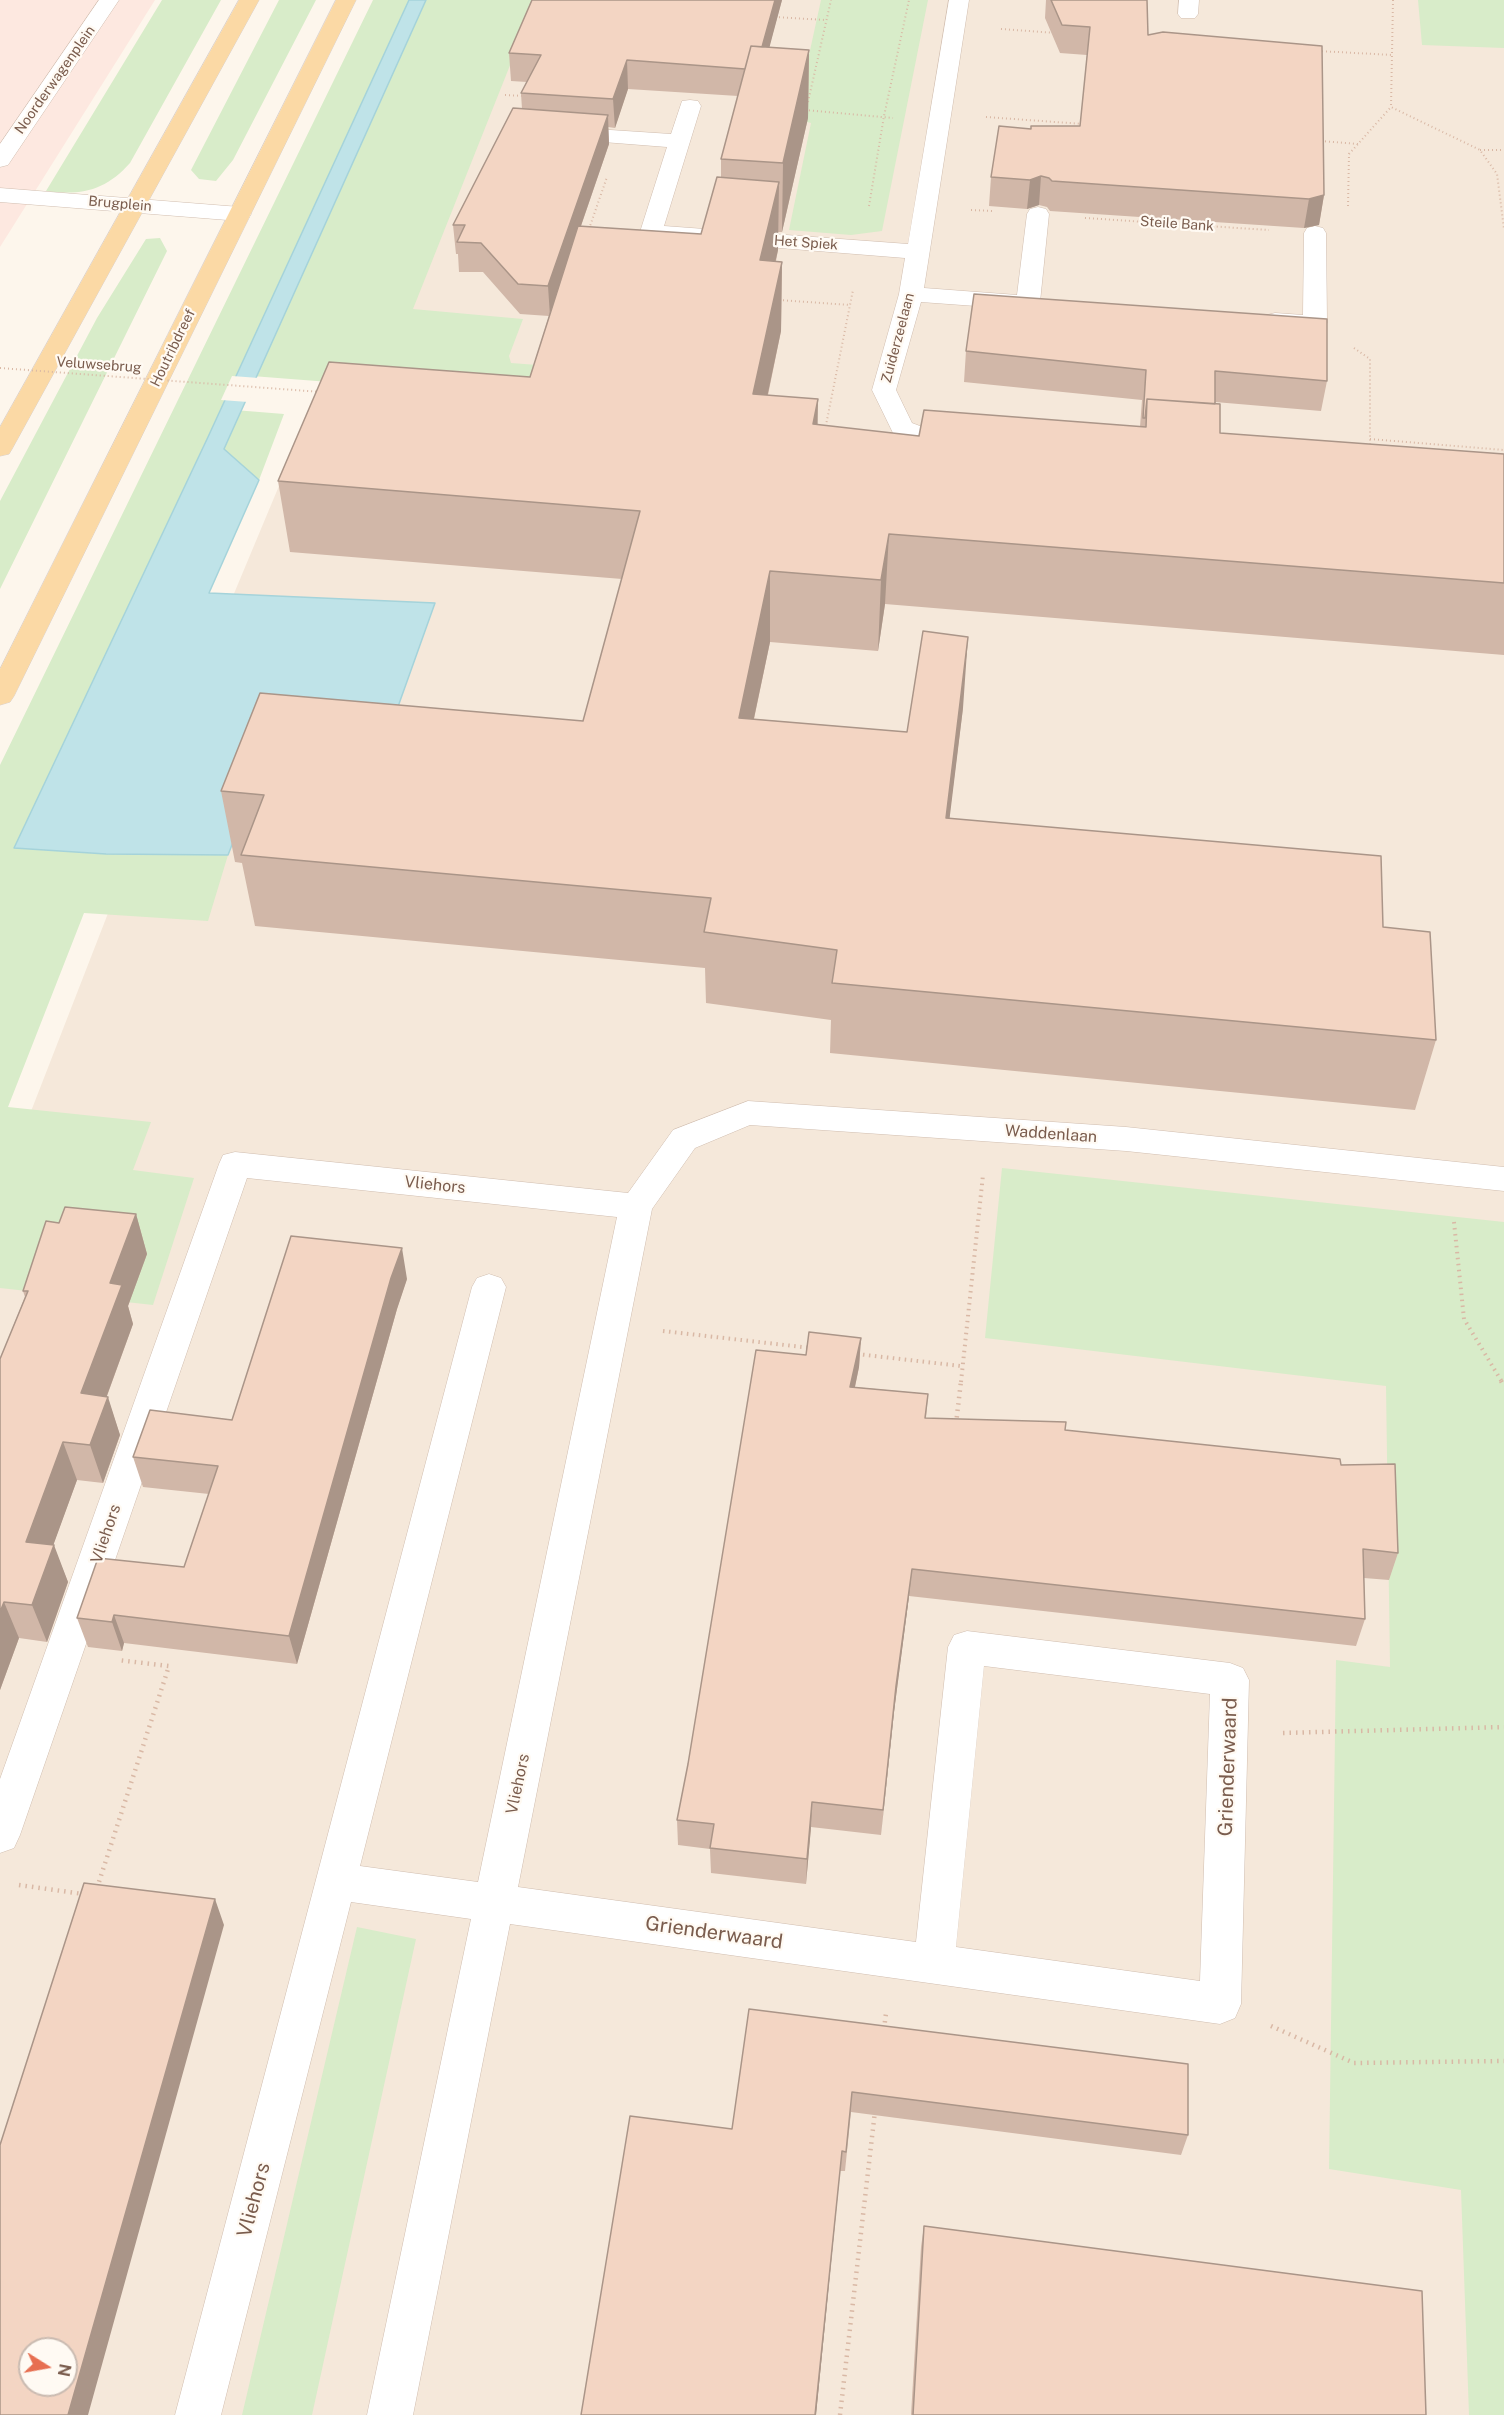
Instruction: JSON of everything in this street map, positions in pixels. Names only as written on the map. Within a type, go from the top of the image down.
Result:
[{"type":"main road","points":[[0,449],[249,0]]},
{"type":"main road","name":"Houtribdreef","points":[[0,696],[346,0]]},
{"type":"street","name":"Noorderwagenplein","points":[[0,160],[109,0]]},
{"type":"street","name":"Zuiderzeelaan","points":[[959,0],[910,294],[884,390],[902,428],[954,447],[989,449]]},
{"type":"street","name":"Het Spiek","points":[[690,106],[651,232],[918,252]]},
{"type":"street","points":[[539,131],[680,141]]},
{"type":"street","name":"Brugplein","points":[[0,195],[240,214]]},
{"type":"street","points":[[910,294],[1039,303],[1038,214]]},
{"type":"street","points":[[1258,319],[1316,323],[1315,233]]},
{"type":"street","name":"Waddenlaan","points":[[636,1206],[684,1139],[748,1113],[1126,1139],[1504,1179]]},
{"type":"street","name":"Vliehors","points":[[0,1835],[235,1164],[636,1206],[390,2415]]},
{"type":"street","name":"Vliehors","points":[[198,2415],[489,1287]]},
{"type":"street","name":"Grienderwaard","points":[[494,1903],[1221,2004],[1230,1680],[967,1647],[934,1964]]},
{"type":"street","points":[[336,1881],[494,1903]]},
{"type":"path","points":[[806,110],[831,0]]},
{"type":"path","points":[[1393,0],[1391,107],[1480,150],[1504,150]]},
{"type":"path","points":[[767,16],[826,20]]},
{"type":"path","points":[[955,26],[1058,33]]},
{"type":"path","points":[[1312,50],[1393,56]]},
{"type":"path","name":"Steile Bank","points":[[925,207],[1315,233],[1348,226],[1349,154],[1391,107]]},
{"type":"path","points":[[794,109],[939,119],[1084,124]]},
{"type":"path","points":[[1311,140],[1359,144]]},
{"type":"path","points":[[1480,150],[1497,174],[1504,229]]},
{"type":"path","points":[[589,229],[610,166],[671,169]]},
{"type":"path","points":[[768,300],[850,305]]},
{"type":"path","points":[[1316,323],[1370,359],[1370,448]]},
{"type":"path","name":"Veluwsebrug","points":[[0,368],[328,393]]},
{"type":"path","points":[[1370,439],[1504,450]]},
{"type":"path","points":[[955,1434],[988,1130]]},
{"type":"path","points":[[1449,1173],[1464,1319],[1504,1386]]},
{"type":"path","points":[[612,1325],[822,1350]]},
{"type":"path","points":[[856,1354],[961,1366]]},
{"type":"path","points":[[47,1889],[94,1896],[169,1666],[128,1661]]},
{"type":"path","points":[[1228,1734],[1504,1727]]},
{"type":"path","points":[[883,2040],[892,1958]]},
{"type":"path","points":[[1221,2004],[1354,2062],[1504,2061]]},
{"type":"path","points":[[840,2415],[876,2099]]},
{"type":"shaded area","points":[[0,0],[155,0],[0,247]]},
{"type":"shaded area","points":[[482,0],[1504,0],[1504,2415],[0,2415],[0,1191],[210,651]]},
{"type":"green space","points":[[162,0],[221,0],[130,163],[112,179],[92,189],[71,193],[46,191]]},
{"type":"green space","points":[[279,0],[316,0],[233,160],[216,181],[199,179],[191,170]]},
{"type":"green space","points":[[373,0],[536,0],[413,309],[523,319],[509,356],[511,363],[766,382],[755,415],[239,375],[222,409],[284,414],[259,480],[208,437],[15,848],[106,854],[228,855],[208,921],[84,913],[8,1107],[151,1122],[133,1170],[194,1178],[153,1305],[0,1288],[0,765]]},
{"type":"green space","points":[[821,0],[928,0],[882,231],[851,235],[789,230],[811,123],[795,119]]},
{"type":"green space","points":[[1418,0],[1504,0],[1504,48],[1422,45]]},
{"type":"green space","points":[[160,238],[167,251],[0,589],[0,501],[97,318],[146,239]]},
{"type":"green space","points":[[1002,1168],[1504,1222],[1504,2415],[1469,2415],[1461,2190],[1329,2169],[1336,1660],[1390,1667],[1386,1386],[985,1338]]},
{"type":"green space","points":[[357,1927],[416,1939],[312,2415],[242,2415]]},
{"type":"water","points":[[409,0],[426,0],[224,449],[259,480],[209,593],[435,603],[375,771],[265,761],[228,855],[106,854],[14,848],[208,437]]},
{"type":"pier","points":[[232,376],[259,378],[248,402],[221,400]]},
{"type":"building","points":[[532,0],[775,0],[762,47],[751,46],[745,69],[627,60],[613,99],[521,93],[541,55],[509,53]]},
{"type":"building","points":[[1051,0],[1147,0],[1148,35],[1163,32],[1322,46],[1324,195],[1309,199],[1052,181],[1041,176],[1030,180],[991,177],[999,126],[1031,129],[1031,126],[1080,126],[1090,27],[1062,25]]},
{"type":"building","points":[[751,46],[809,50],[783,163],[721,159]]},
{"type":"building","points":[[513,108],[608,115],[548,286],[518,284],[481,243],[457,242],[465,225],[453,225]]},
{"type":"building","points":[[717,177],[779,182],[760,260],[782,262],[753,394],[818,399],[813,424],[919,436],[924,410],[1146,427],[1147,399],[1220,404],[1220,433],[1504,454],[1504,583],[889,534],[881,580],[770,571],[739,718],[907,732],[923,631],[968,637],[946,818],[1381,856],[1383,927],[1430,932],[1436,1040],[832,983],[837,950],[704,932],[711,898],[241,855],[264,795],[221,791],[260,693],[583,721],[640,511],[278,481],[329,362],[530,377],[578,226],[701,234]]},
{"type":"building","points":[[974,294],[1327,319],[1327,381],[1215,371],[1215,404],[1147,399],[1145,418],[1143,418],[1146,370],[966,351]]},
{"type":"building","points":[[65,1207],[136,1214],[110,1283],[122,1285],[81,1393],[108,1397],[90,1445],[63,1442],[26,1542],[54,1545],[32,1605],[4,1602],[0,1612],[0,1359],[28,1291],[23,1291],[46,1221],[59,1223]]},
{"type":"building","points":[[291,1236],[402,1248],[391,1278],[289,1636],[114,1615],[112,1622],[77,1618],[98,1558],[184,1567],[218,1466],[133,1457],[150,1410],[232,1420]]},
{"type":"building","points":[[809,1332],[861,1338],[850,1387],[928,1394],[925,1418],[1066,1422],[1065,1430],[1340,1459],[1341,1465],[1395,1464],[1398,1553],[1363,1549],[1365,1619],[912,1569],[896,1686],[883,1810],[812,1802],[807,1859],[710,1848],[714,1824],[677,1820],[756,1350],[806,1355]]},
{"type":"building","points":[[84,1883],[215,1899],[78,2380],[78,2337],[18,2337],[18,2397],[73,2397],[68,2415],[0,2415],[0,2145]]},
{"type":"building","points":[[749,2009],[1188,2064],[1188,2135],[852,2092],[846,2152],[842,2151],[815,2415],[581,2415],[630,2116],[732,2129]]},
{"type":"building","points":[[924,2226],[1422,2291],[1426,2415],[913,2415]]}]
